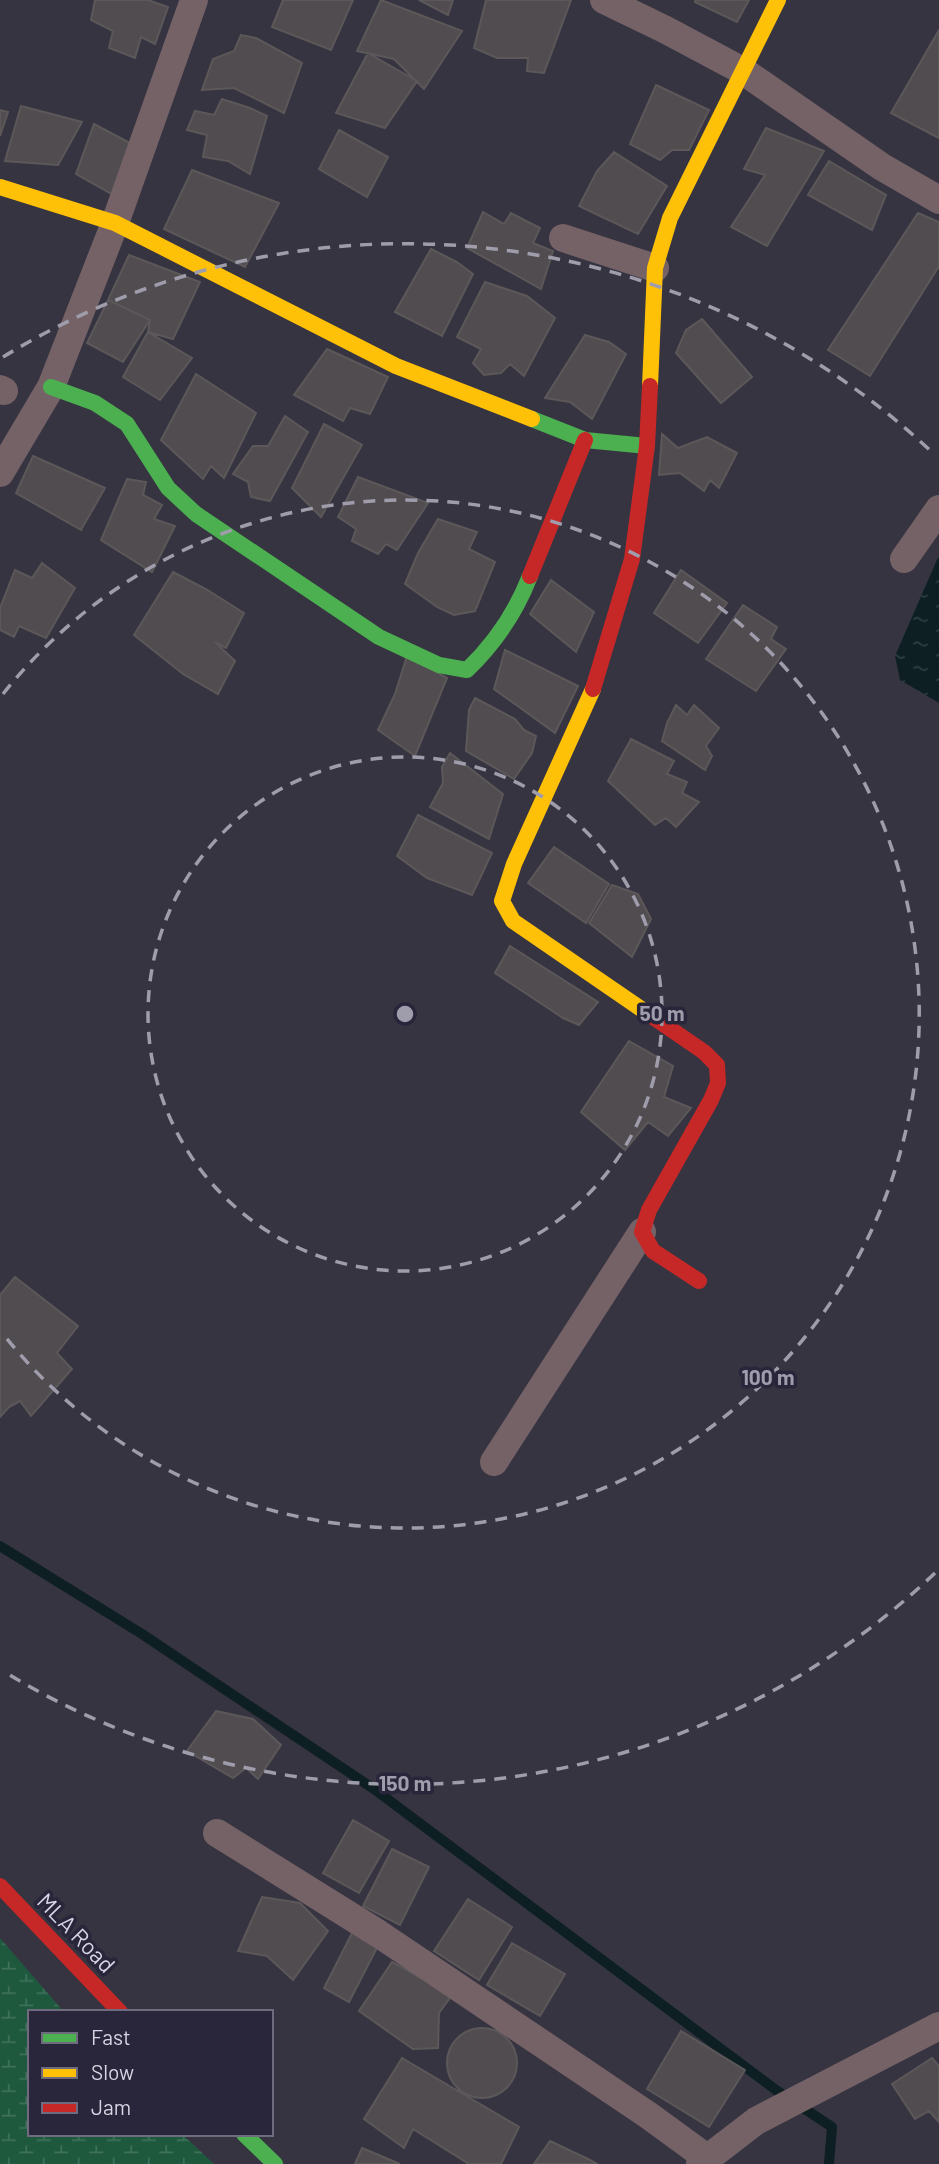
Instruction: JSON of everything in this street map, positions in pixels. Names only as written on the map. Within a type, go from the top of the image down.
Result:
[{"type":"street","points":[[0,473],[51,387],[115,223],[194,0]]},
{"type":"street","points":[[604,0],[743,71],[882,167],[939,200]]},
{"type":"street","points":[[494,1462],[642,1232],[649,1210],[711,1101],[718,1083],[718,1065],[704,1052],[513,921],[502,901],[514,864],[597,679],[632,559],[647,446],[655,268],[670,218],[778,0]]},
{"type":"street","points":[[0,187],[115,223],[396,366],[585,440],[647,446]]},
{"type":"street","points":[[563,238],[655,268]]},
{"type":"street","points":[[51,387],[95,403],[127,424],[168,488],[196,514],[379,637],[439,665],[467,670],[486,652],[520,603],[585,440]]},
{"type":"street","points":[[904,559],[939,509]]},
{"type":"street","points":[[642,1232],[653,1251],[699,1281]]},
{"type":"street","points":[[217,1833],[379,1934],[648,2115],[703,2161],[757,2121],[939,2026]]},
{"type":"street","name":"MLA Road","points":[[0,1886],[118,2010]]},
{"type":"street","points":[[246,2136],[275,2164]]},
{"type":"green space","points":[[0,1938],[62,2010],[28,2010],[28,2136],[184,2136],[214,2164],[0,2164]]},
{"type":"water","points":[[939,555],[939,703],[900,680],[895,656]]},
{"type":"building","points":[[95,0],[148,0],[168,7],[155,44],[141,37],[135,58],[109,48],[113,31],[91,20]]},
{"type":"building","points":[[283,0],[353,0],[331,50],[272,27]]},
{"type":"building","points":[[381,0],[462,31],[424,89],[394,59],[357,51]]},
{"type":"building","points":[[419,0],[453,0],[448,15]]},
{"type":"building","points":[[486,0],[571,0],[544,73],[527,71],[528,58],[497,58],[474,48]]},
{"type":"building","points":[[695,0],[749,0],[737,22]]},
{"type":"building","points":[[939,30],[939,138],[891,113]]},
{"type":"building","points":[[241,35],[256,38],[302,63],[284,113],[234,88],[202,90],[213,59],[234,51]]},
{"type":"building","points":[[368,53],[417,81],[385,128],[336,113]]},
{"type":"building","points":[[656,85],[709,110],[689,150],[672,150],[660,160],[630,144]]},
{"type":"building","points":[[222,99],[267,116],[250,174],[228,161],[203,157],[207,135],[187,130],[195,111],[214,115]]},
{"type":"building","points":[[21,106],[82,122],[58,165],[5,161]]},
{"type":"building","points":[[0,110],[8,112],[0,136]]},
{"type":"building","points":[[94,124],[130,143],[117,197],[76,174]]},
{"type":"building","points":[[766,128],[824,151],[767,246],[731,227],[765,175],[744,169]]},
{"type":"building","points":[[339,130],[388,157],[367,197],[319,169]]},
{"type":"building","points":[[614,152],[667,186],[638,234],[579,206],[597,171]]},
{"type":"building","points":[[829,161],[886,195],[872,230],[808,195]]},
{"type":"building","points":[[192,170],[279,203],[245,267],[164,229]]},
{"type":"building","points":[[483,212],[504,224],[511,213],[540,228],[533,243],[553,251],[541,289],[467,248]]},
{"type":"building","points":[[918,213],[939,222],[939,266],[870,376],[828,350]]},
{"type":"building","points":[[431,249],[457,262],[473,274],[442,336],[395,312]]},
{"type":"building","points":[[129,255],[200,282],[173,339],[148,332],[150,320],[108,300]]},
{"type":"building","points":[[485,282],[527,296],[555,318],[524,376],[510,364],[501,373],[484,375],[473,363],[481,349],[457,337]]},
{"type":"building","points":[[108,300],[150,320],[123,362],[87,343]]},
{"type":"building","points":[[702,319],[752,377],[721,403],[676,353],[686,330]]},
{"type":"building","points":[[148,332],[192,358],[160,400],[123,377]]},
{"type":"building","points":[[585,335],[609,342],[626,354],[592,419],[570,402],[545,398]]},
{"type":"building","points":[[327,349],[388,377],[370,414],[350,408],[343,421],[294,395]]},
{"type":"building","points":[[196,374],[256,413],[224,478],[211,466],[203,479],[161,440]]},
{"type":"building","points":[[285,416],[308,432],[270,501],[251,497],[248,482],[233,474],[253,446],[268,446]]},
{"type":"building","points":[[324,424],[362,445],[321,517],[292,488]]},
{"type":"building","points":[[662,434],[678,448],[707,437],[737,453],[719,488],[710,480],[704,491],[680,473],[659,475]]},
{"type":"building","points":[[33,456],[105,488],[81,530],[16,493]]},
{"type":"building","points":[[358,477],[428,503],[397,550],[386,544],[378,554],[352,541],[356,529],[338,517]]},
{"type":"building","points":[[127,479],[146,482],[143,495],[162,505],[154,519],[175,526],[152,572],[101,540]]},
{"type":"building","points":[[438,519],[477,532],[469,549],[495,562],[475,611],[454,615],[437,607],[405,584],[418,553]]},
{"type":"building","points":[[42,563],[75,588],[46,638],[19,626],[14,637],[0,630],[0,608],[15,570],[32,578]]},
{"type":"building","points":[[681,570],[727,603],[698,643],[654,613]]},
{"type":"building","points":[[173,572],[244,613],[226,648],[215,642],[235,661],[218,694],[183,674],[134,635]]},
{"type":"building","points":[[551,580],[594,612],[576,652],[530,614]]},
{"type":"building","points":[[743,605],[777,627],[771,639],[786,649],[756,691],[706,659]]},
{"type":"building","points":[[505,650],[578,686],[555,733],[494,689]]},
{"type":"building","points":[[407,656],[447,678],[415,756],[378,730],[395,694]]},
{"type":"building","points":[[475,698],[515,719],[524,730],[536,736],[532,753],[514,779],[466,751],[469,710]]},
{"type":"building","points":[[676,705],[687,715],[694,705],[719,728],[706,746],[712,756],[705,770],[662,741]]},
{"type":"building","points":[[631,739],[674,761],[667,774],[687,782],[682,793],[699,802],[676,827],[666,818],[655,825],[608,781]]},
{"type":"building","points":[[450,753],[503,794],[489,839],[430,807],[443,783],[442,767]]},
{"type":"building","points":[[418,815],[492,853],[472,895],[427,878],[397,856]]},
{"type":"building","points":[[554,847],[609,884],[586,923],[528,883]]},
{"type":"building","points":[[612,885],[638,894],[651,919],[632,957],[589,923]]},
{"type":"building","points":[[510,946],[598,1002],[579,1025],[563,1018],[495,973]]},
{"type":"building","points":[[629,1041],[673,1066],[664,1097],[691,1108],[668,1136],[648,1122],[625,1150],[581,1112]]},
{"type":"building","points":[[15,1277],[78,1326],[57,1353],[72,1369],[31,1416],[20,1401],[9,1407],[0,1417],[0,1295]]},
{"type":"building","points":[[216,1711],[253,1719],[281,1745],[258,1779],[246,1768],[233,1778],[187,1751]]},
{"type":"building","points":[[353,1820],[389,1841],[359,1893],[323,1873]]},
{"type":"building","points":[[392,1849],[429,1867],[400,1925],[363,1906]]},
{"type":"building","points":[[262,1897],[300,1903],[328,1931],[293,1980],[267,1956],[238,1951]]},
{"type":"building","points":[[468,1899],[512,1927],[479,1980],[434,1951]]},
{"type":"building","points":[[353,1931],[379,1944],[349,2002],[324,1988]]},
{"type":"building","points":[[512,1943],[565,1974],[540,2016],[487,1985]]},
{"type":"building","points":[[392,1962],[452,1995],[439,2013],[438,2048],[413,2049],[359,2011]]},
{"type":"building","points":[[482,2028],[507,2038],[517,2063],[507,2088],[482,2098],[457,2088],[447,2063],[457,2038]]},
{"type":"building","points":[[681,2031],[745,2070],[709,2127],[647,2089]]},
{"type":"building","points":[[402,2058],[519,2127],[501,2164],[469,2164],[413,2129],[404,2148],[364,2119]]},
{"type":"building","points":[[932,2058],[939,2066],[939,2122],[929,2111],[915,2119],[892,2084]]},
{"type":"building","points":[[550,2141],[590,2160],[597,2164],[534,2164]]},
{"type":"building","points":[[362,2148],[400,2164],[355,2164]]},
{"type":"waterway","points":[[0,1546],[142,1634],[374,1789],[776,2090],[832,2127],[829,2164]]},
{"type":"traffic: fast","points":[[51,387],[95,403],[127,424],[168,488],[196,514],[379,637],[439,665],[467,670],[504,626],[530,576]]},
{"type":"traffic: fast","points":[[532,419],[585,440],[647,446]]},
{"type":"traffic: fast","points":[[246,2136],[275,2164]]},
{"type":"traffic: slow","points":[[650,386],[655,268],[670,218],[778,0]]},
{"type":"traffic: slow","points":[[0,187],[115,223],[396,366],[532,419]]},
{"type":"traffic: slow","points":[[593,689],[514,864],[502,901],[513,921],[650,1015]]},
{"type":"traffic: jam","points":[[593,689],[632,559],[647,446],[650,386]]},
{"type":"traffic: jam","points":[[530,576],[585,440]]},
{"type":"traffic: jam","points":[[650,1015],[704,1052],[717,1065],[718,1083],[711,1100],[649,1210],[642,1232],[653,1251],[699,1281]]},
{"type":"traffic: jam","points":[[0,1886],[118,2010]]}]
